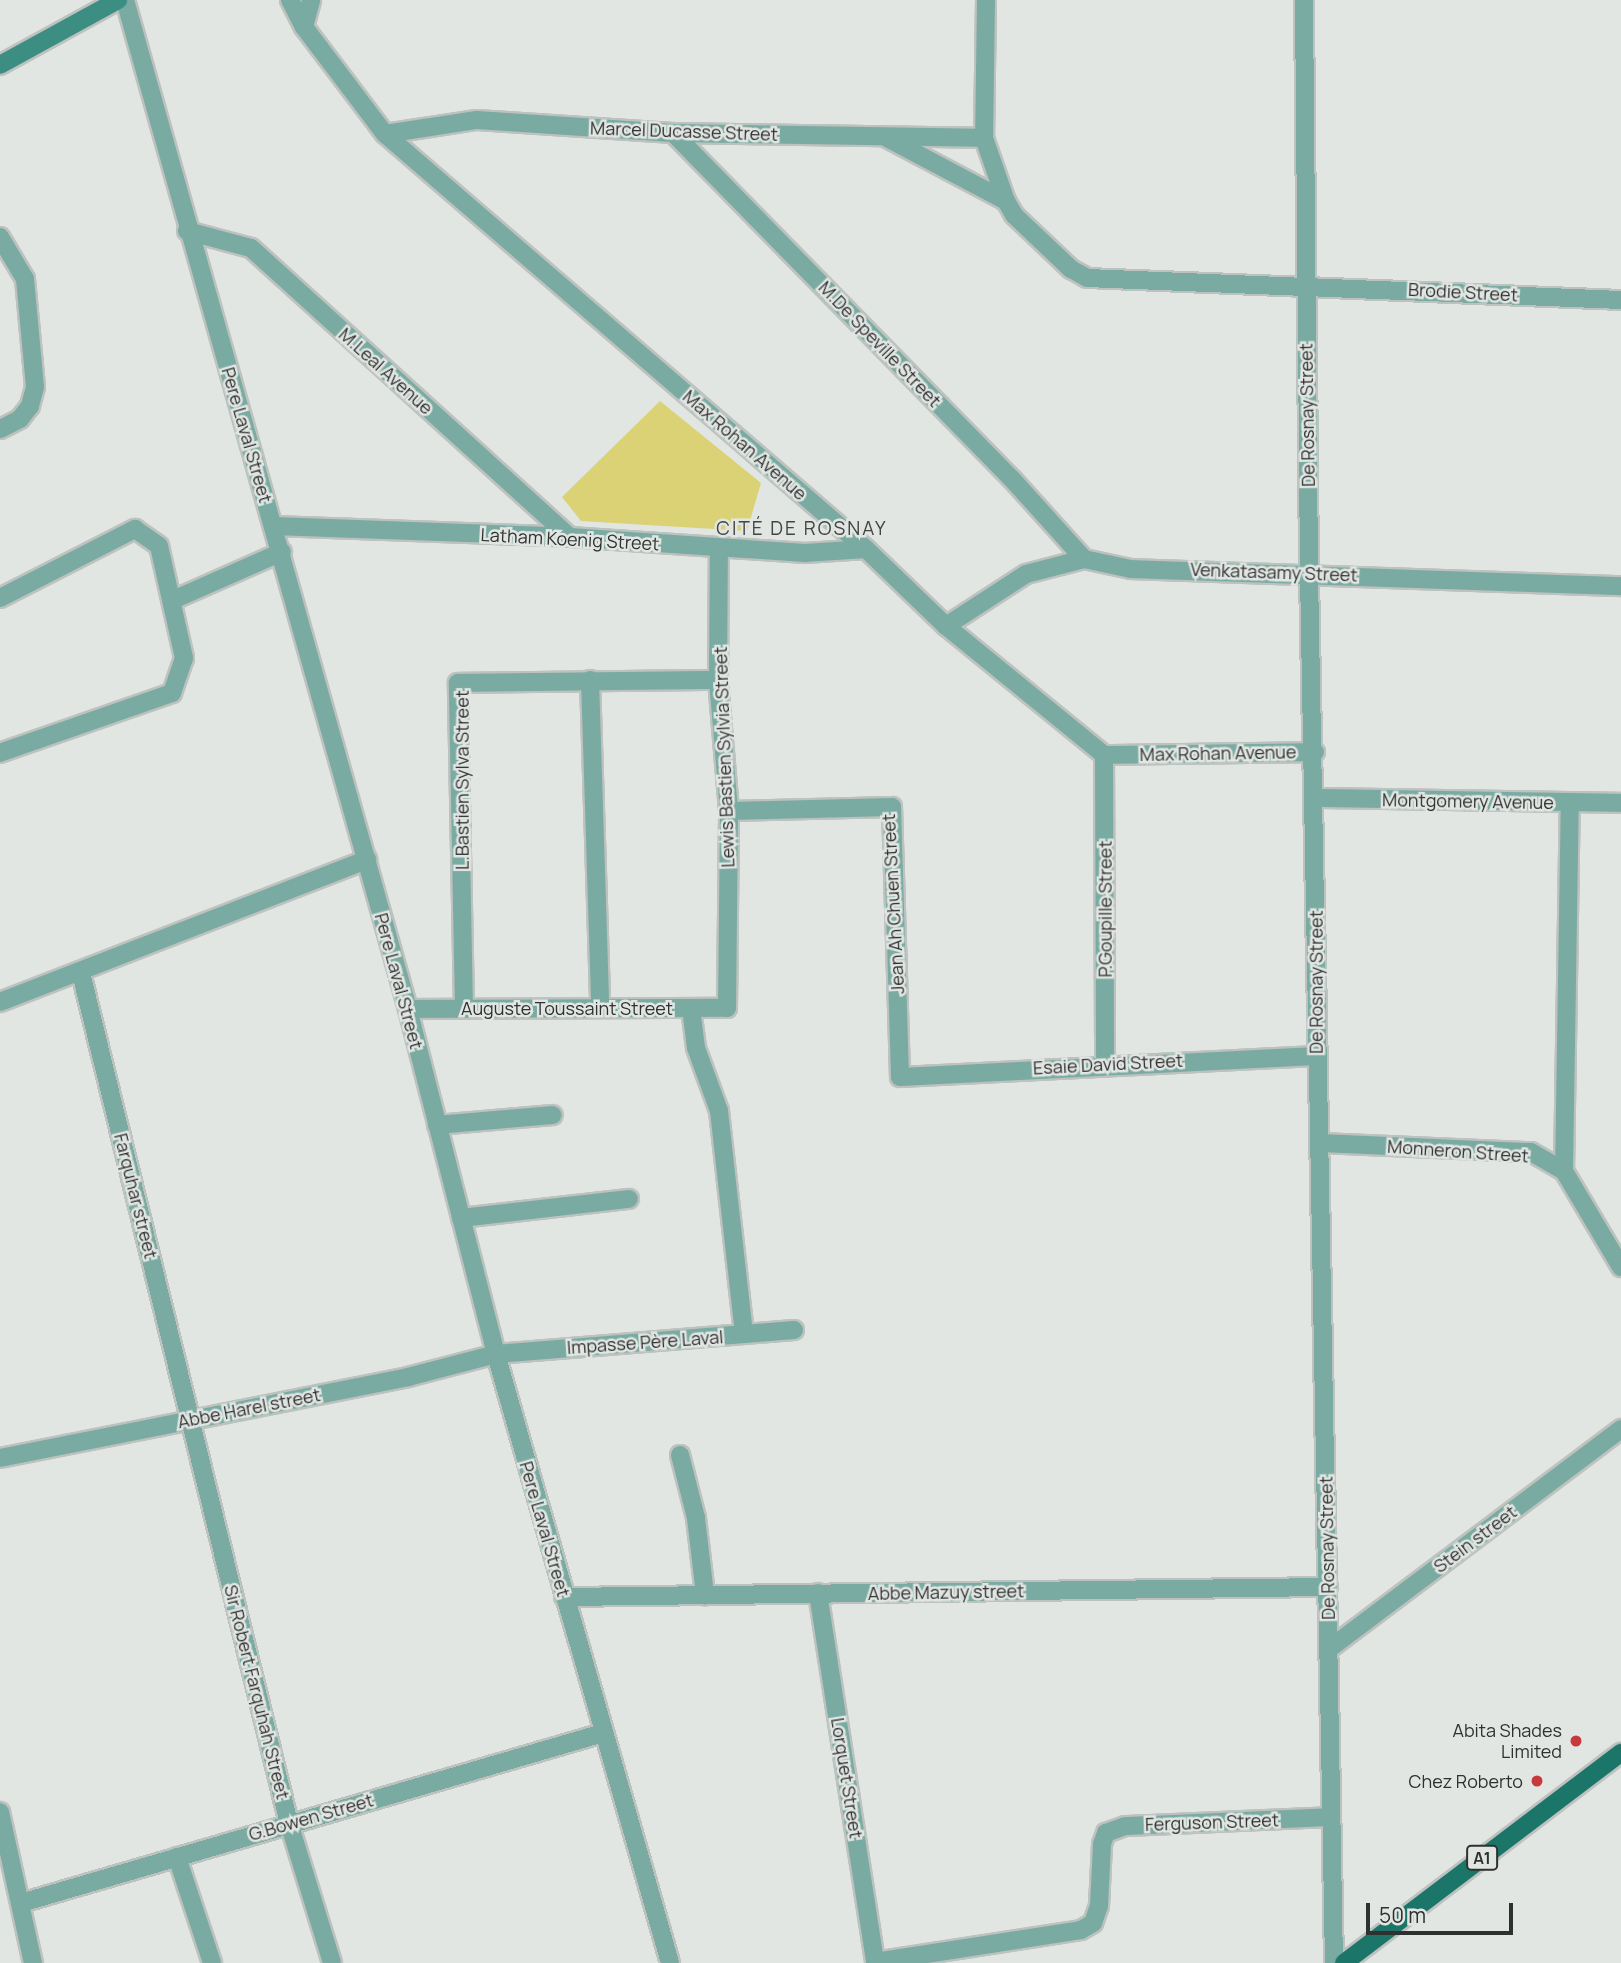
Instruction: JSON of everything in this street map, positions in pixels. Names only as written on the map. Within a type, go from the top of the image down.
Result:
[{"type":"main road","points":[[0,65],[118,0]]},
{"type":"main road","name":"A1","points":[[1343,1963],[1621,1753]]},
{"type":"street","name":"Pere Laval Street","points":[[125,0],[187,231],[282,552],[408,1009],[496,1354],[670,1963]]},
{"type":"street","name":"Max Rohan Avenue","points":[[290,0],[304,27],[385,134],[866,549],[946,626],[1104,755],[1315,751]]},
{"type":"street","points":[[304,27],[311,0]]},
{"type":"street","points":[[986,0],[984,138],[1010,208]]},
{"type":"street","name":"De Rosnay Street","points":[[1304,0],[1309,573],[1316,798],[1316,1056],[1321,1143],[1334,1963]]},
{"type":"street","name":"Marcel Ducasse Street","points":[[385,134],[477,120],[673,133],[984,138]]},
{"type":"street","name":"M.De Speville Street","points":[[673,133],[1012,479],[1084,559]]},
{"type":"street","points":[[884,136],[1010,208],[1071,269],[1087,278],[1306,285]]},
{"type":"street","name":"M.Leal Avenue","points":[[187,231],[251,248],[570,537]]},
{"type":"street","points":[[0,237],[25,279],[35,387],[30,406],[20,419],[0,429]]},
{"type":"street","name":"Brodie Street","points":[[1306,285],[1621,300]]},
{"type":"street","name":"Latham Koenig Street","points":[[274,526],[570,537],[806,553],[866,549]]},
{"type":"street","points":[[0,598],[135,529],[159,547],[184,658],[172,693],[0,754]]},
{"type":"street","name":"Lewis Bastien Sylvia Street","points":[[719,548],[718,680],[729,811],[727,1008]]},
{"type":"street","points":[[173,600],[282,552]]},
{"type":"street","name":"Venkatasamy Street","points":[[946,626],[1026,574],[1084,559],[1131,569],[1309,573],[1621,586]]},
{"type":"street","points":[[590,680],[600,1006]]},
{"type":"street","name":"L.Bastien Sylva Street","points":[[464,1008],[458,683],[718,680]]},
{"type":"street","name":"P.Goupille Street","points":[[1104,755],[1105,1063]]},
{"type":"street","name":"Montgomery Avenue","points":[[1316,798],[1621,803]]},
{"type":"street","points":[[1563,1171],[1570,802]]},
{"type":"street","name":"Jean Ah Chuen Street","points":[[729,811],[892,807],[900,1077]]},
{"type":"street","points":[[0,1002],[81,973],[366,860]]},
{"type":"street","name":"Farquhar street","points":[[81,973],[192,1419]]},
{"type":"street","name":"Auguste Toussaint Street","points":[[408,1009],[600,1006],[727,1008]]},
{"type":"street","points":[[691,1008],[696,1048],[719,1111],[744,1334]]},
{"type":"street","name":"Esaie David Street","points":[[900,1077],[1105,1063],[1316,1056]]},
{"type":"street","points":[[437,1125],[553,1115]]},
{"type":"street","name":"Monneron Street","points":[[1321,1143],[1531,1152],[1563,1171],[1621,1267]]},
{"type":"street","points":[[461,1218],[629,1199]]},
{"type":"street","name":"Impasse Père Laval","points":[[496,1354],[794,1330]]},
{"type":"street","name":"Abbe Harel street","points":[[0,1458],[408,1377],[496,1354]]},
{"type":"street","name":"Sir Robert Farquhah Street","points":[[192,1419],[289,1824],[332,1963]]},
{"type":"street","name":"Stein street","points":[[1329,1649],[1621,1429]]},
{"type":"street","points":[[680,1455],[696,1518],[705,1595]]},
{"type":"street","name":"Abbe Mazuy street","points":[[564,1597],[1328,1587]]},
{"type":"street","name":"Lorquet Street","points":[[818,1593],[875,1962]]},
{"type":"street","name":"G.Bowen Street","points":[[21,1903],[603,1733]]},
{"type":"street","points":[[0,1812],[33,1963]]},
{"type":"street","name":"Ferguson Street","points":[[875,1962],[1081,1930],[1093,1923],[1099,1906],[1102,1844],[1106,1833],[1125,1826],[1331,1817]]},
{"type":"street","points":[[177,1857],[212,1963]]},
{"type":"shaded area","points":[[660,401],[761,483],[747,531],[581,521],[562,497]]},
{"type":"place","name":"Abita Shades Limited","points":[[1576,1741]]},
{"type":"place","name":"Chez Roberto","points":[[1537,1781]]},
{"type":"district","name":"CITÉ DE ROSNAY","points":[[802,529]]}]
